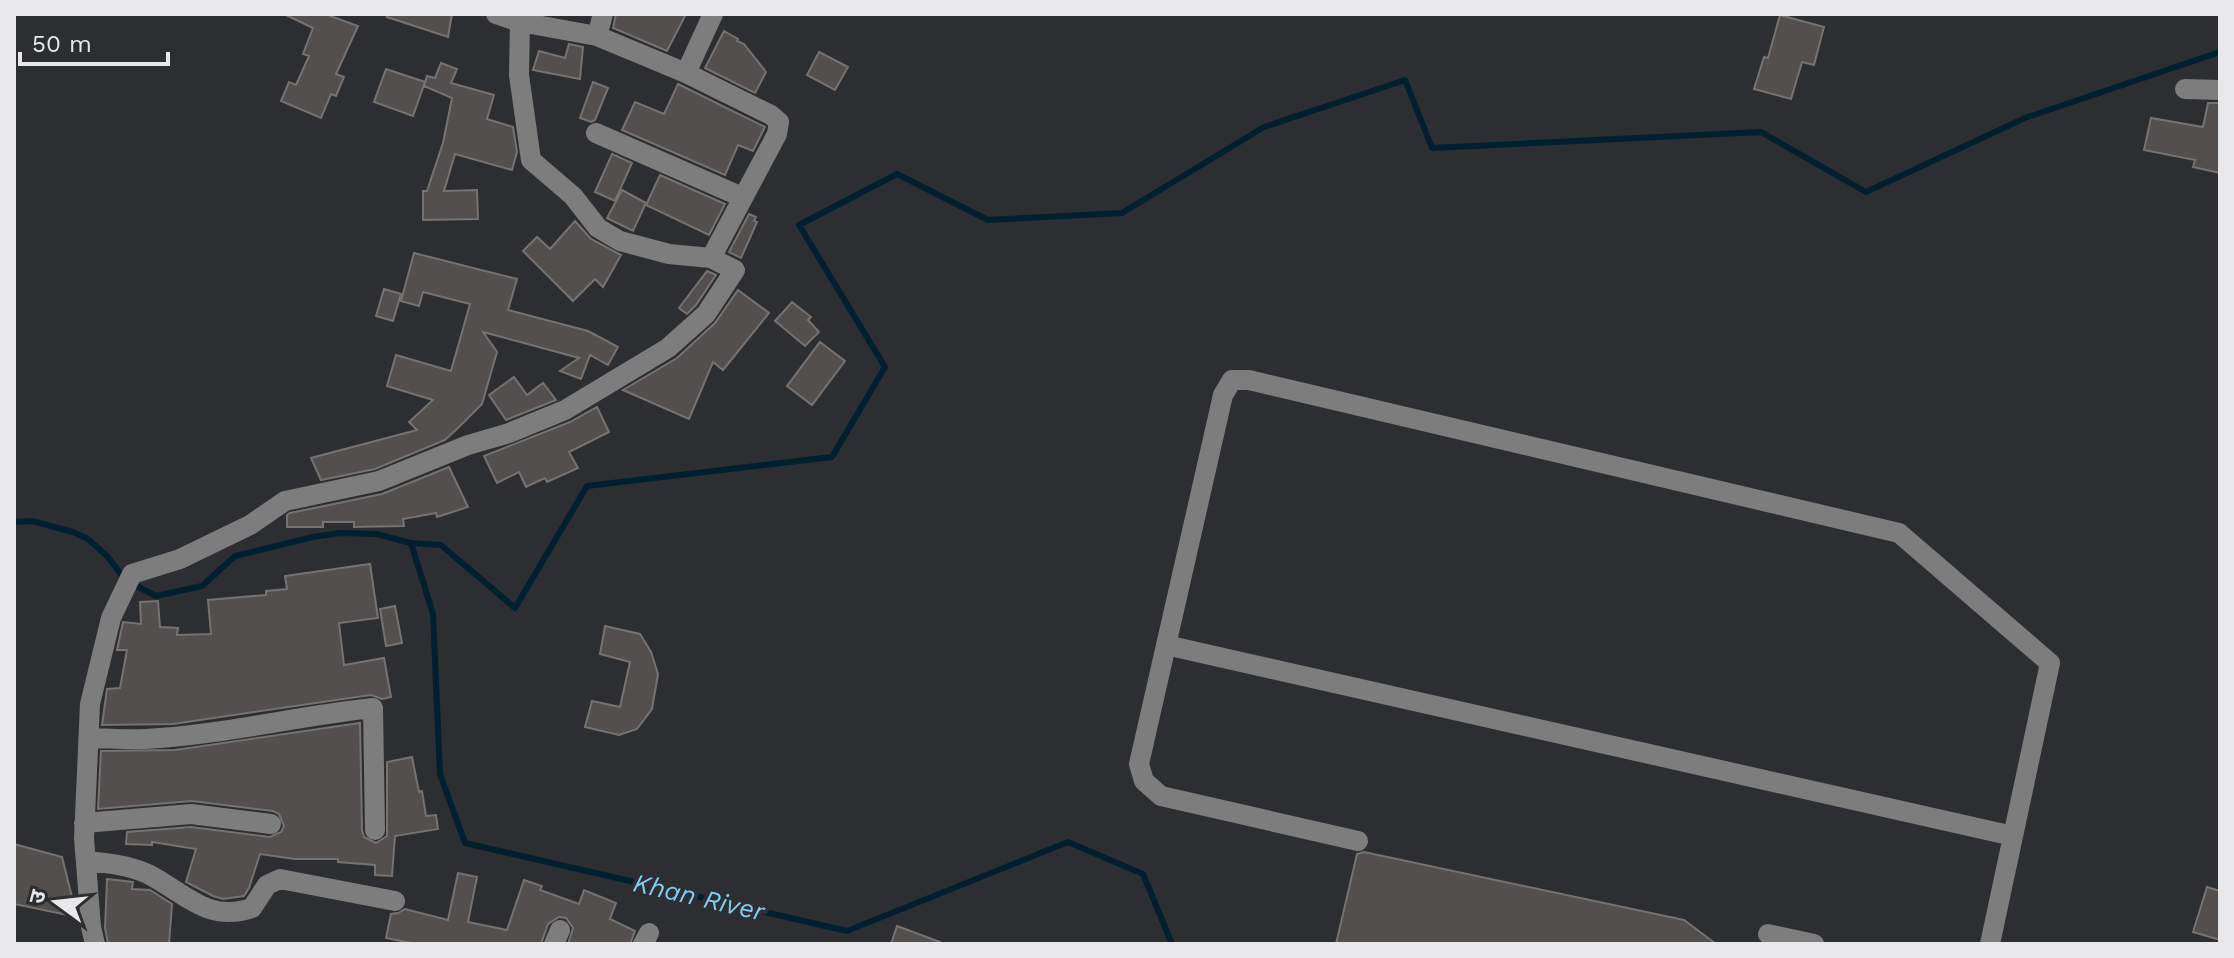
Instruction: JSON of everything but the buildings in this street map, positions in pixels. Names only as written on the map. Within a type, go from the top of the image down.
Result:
[{"type":"street","points":[[496,14],[520,22],[597,36],[686,73],[771,115],[779,122],[777,134],[711,258]]},
{"type":"street","points":[[597,36],[603,14]]},
{"type":"street","points":[[686,73],[713,14]]},
{"type":"street","points":[[95,944],[91,927],[84,823],[90,704],[111,618],[129,581],[250,525],[285,501],[379,481],[565,410],[668,348],[706,314],[735,270],[711,258],[669,254],[620,241],[598,228],[573,196],[531,160],[519,75],[520,22]]},
{"type":"street","points":[[2185,89],[2220,90]]},
{"type":"street","points":[[596,133],[742,197]]},
{"type":"street","points":[[1358,841],[1161,796],[1144,781],[1139,764],[1223,395],[1232,380],[1249,380],[1899,533],[2050,663],[1990,944]]},
{"type":"street","points":[[1166,645],[2013,836]]},
{"type":"street","points":[[89,738],[144,739],[253,727],[331,712],[373,708],[375,830]]},
{"type":"street","points":[[84,823],[191,814],[271,824]]},
{"type":"street","points":[[86,861],[120,865],[146,873],[196,905],[224,912],[235,913],[252,908],[267,885],[280,879],[395,901]]},
{"type":"street","points":[[1768,934],[1814,944]]},
{"type":"waterway","points":[[14,522],[32,521],[88,539],[108,557],[125,580],[156,596],[202,586],[235,556],[313,537],[340,533],[376,534],[411,543],[441,545],[515,608],[587,486],[832,457],[885,367],[799,225],[897,174],[988,220],[1122,213],[1264,127],[1405,80],[1432,148],[1761,132],[1866,192],[2025,118],[2220,52]]},
{"type":"waterway","name":"Khan River","points":[[411,543],[433,614],[440,774],[465,843],[847,931],[1068,842],[1143,874],[1172,944]]}]
